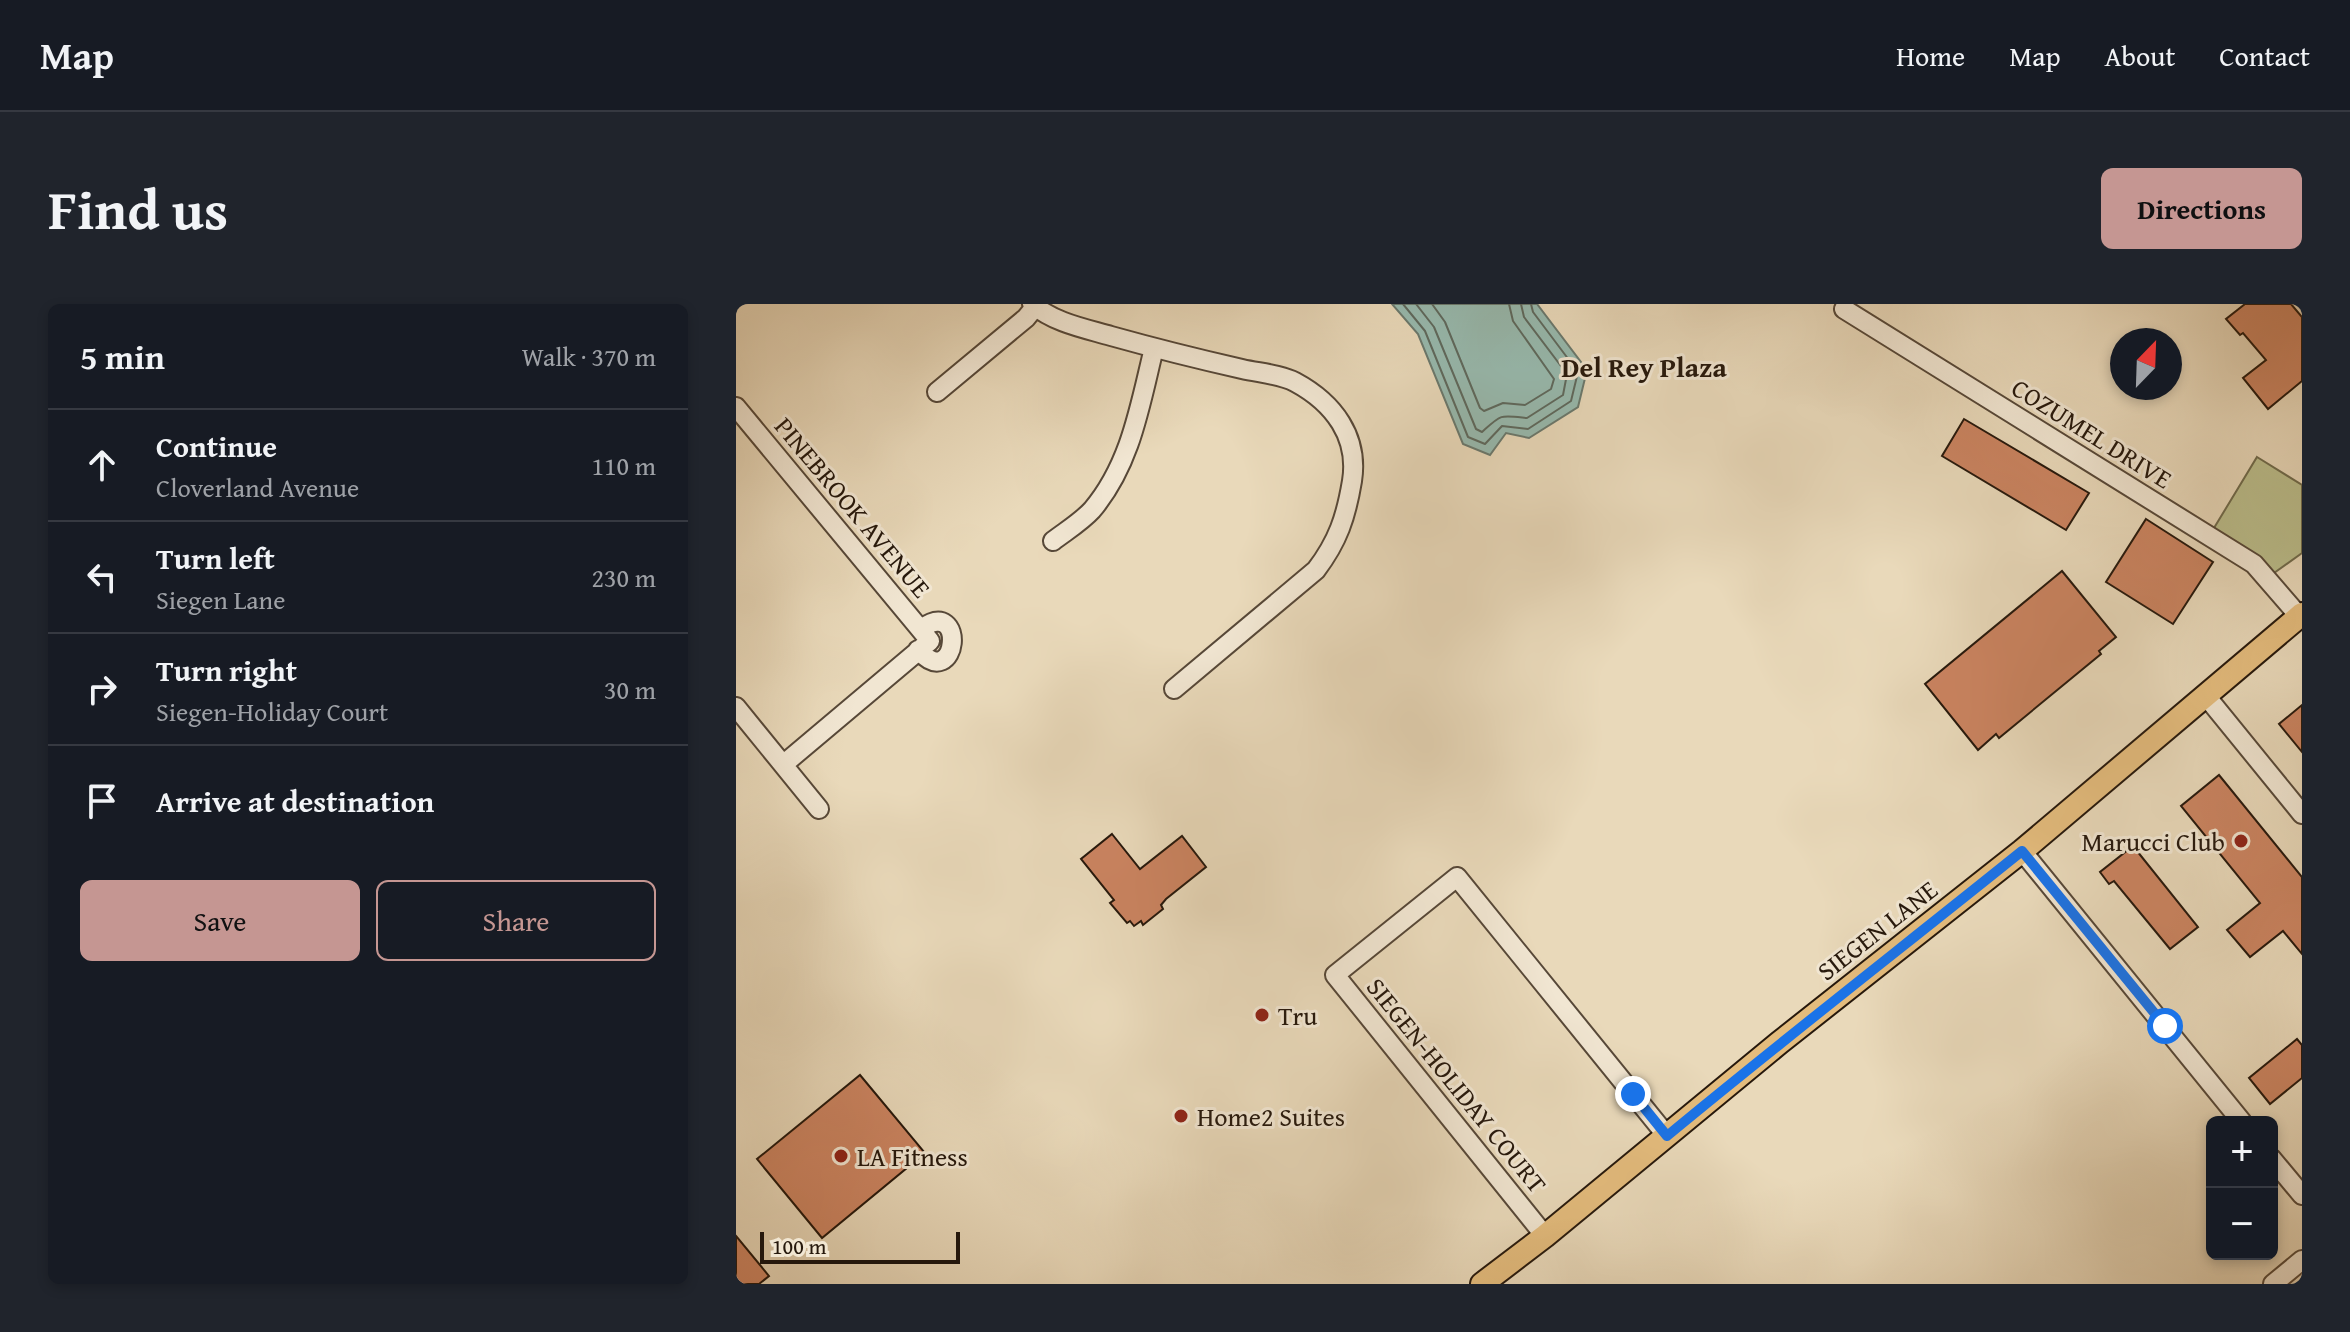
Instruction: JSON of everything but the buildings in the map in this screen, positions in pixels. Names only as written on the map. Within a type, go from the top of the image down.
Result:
[{"type":"main road","name":"SIEGEN LANE","points":[[1482,1284],[2022,851],[2301,615]]},
{"type":"street","points":[[937,392],[1026,318],[1033,305],[1059,322],[1292,380],[1319,397],[1340,421],[1352,444],[1355,465],[1341,532],[1316,570],[1174,689]]},
{"type":"street","name":"COZUMEL DRIVE","points":[[1844,309],[2254,564],[2301,615]]},
{"type":"street","points":[[1053,541],[1089,512],[1108,488],[1125,458],[1154,348]]},
{"type":"street","name":"PINEBROOK AVENUE","points":[[736,407],[923,640],[784,764]]},
{"type":"street","points":[[2206,696],[2302,814]]},
{"type":"street","points":[[736,707],[819,809]]},
{"type":"street","points":[[2022,851],[2237,1116]]},
{"type":"street","name":"SIEGEN-HOLIDAY COURT","points":[[1545,1236],[1335,975],[1457,877],[1667,1136]]},
{"type":"street","points":[[2278,1166],[2302,1195]]},
{"type":"street","points":[[2273,1284],[2302,1260]]},
{"type":"green space","points":[[2257,457],[2302,485],[2302,553],[2274,573],[2256,556],[2214,528]]},
{"type":"water","points":[[1392,304],[1537,304],[1587,370],[1578,407],[1529,438],[1506,433],[1490,455],[1463,444],[1418,334]]},
{"type":"place","name":"Marucci Club","points":[[2241,841]]},
{"type":"place","name":"Tru","points":[[1262,1015]]},
{"type":"place","name":"Home2 Suites","points":[[1181,1116]]},
{"type":"place","name":"LA Fitness","points":[[841,1156]]},
{"type":"district","name":"Del Rey Plaza","points":[[1644,366]]},
{"type":"route","points":[[1633,1094],[1667,1136],[1779,1043],[2022,851],[2165,1026]]}]
